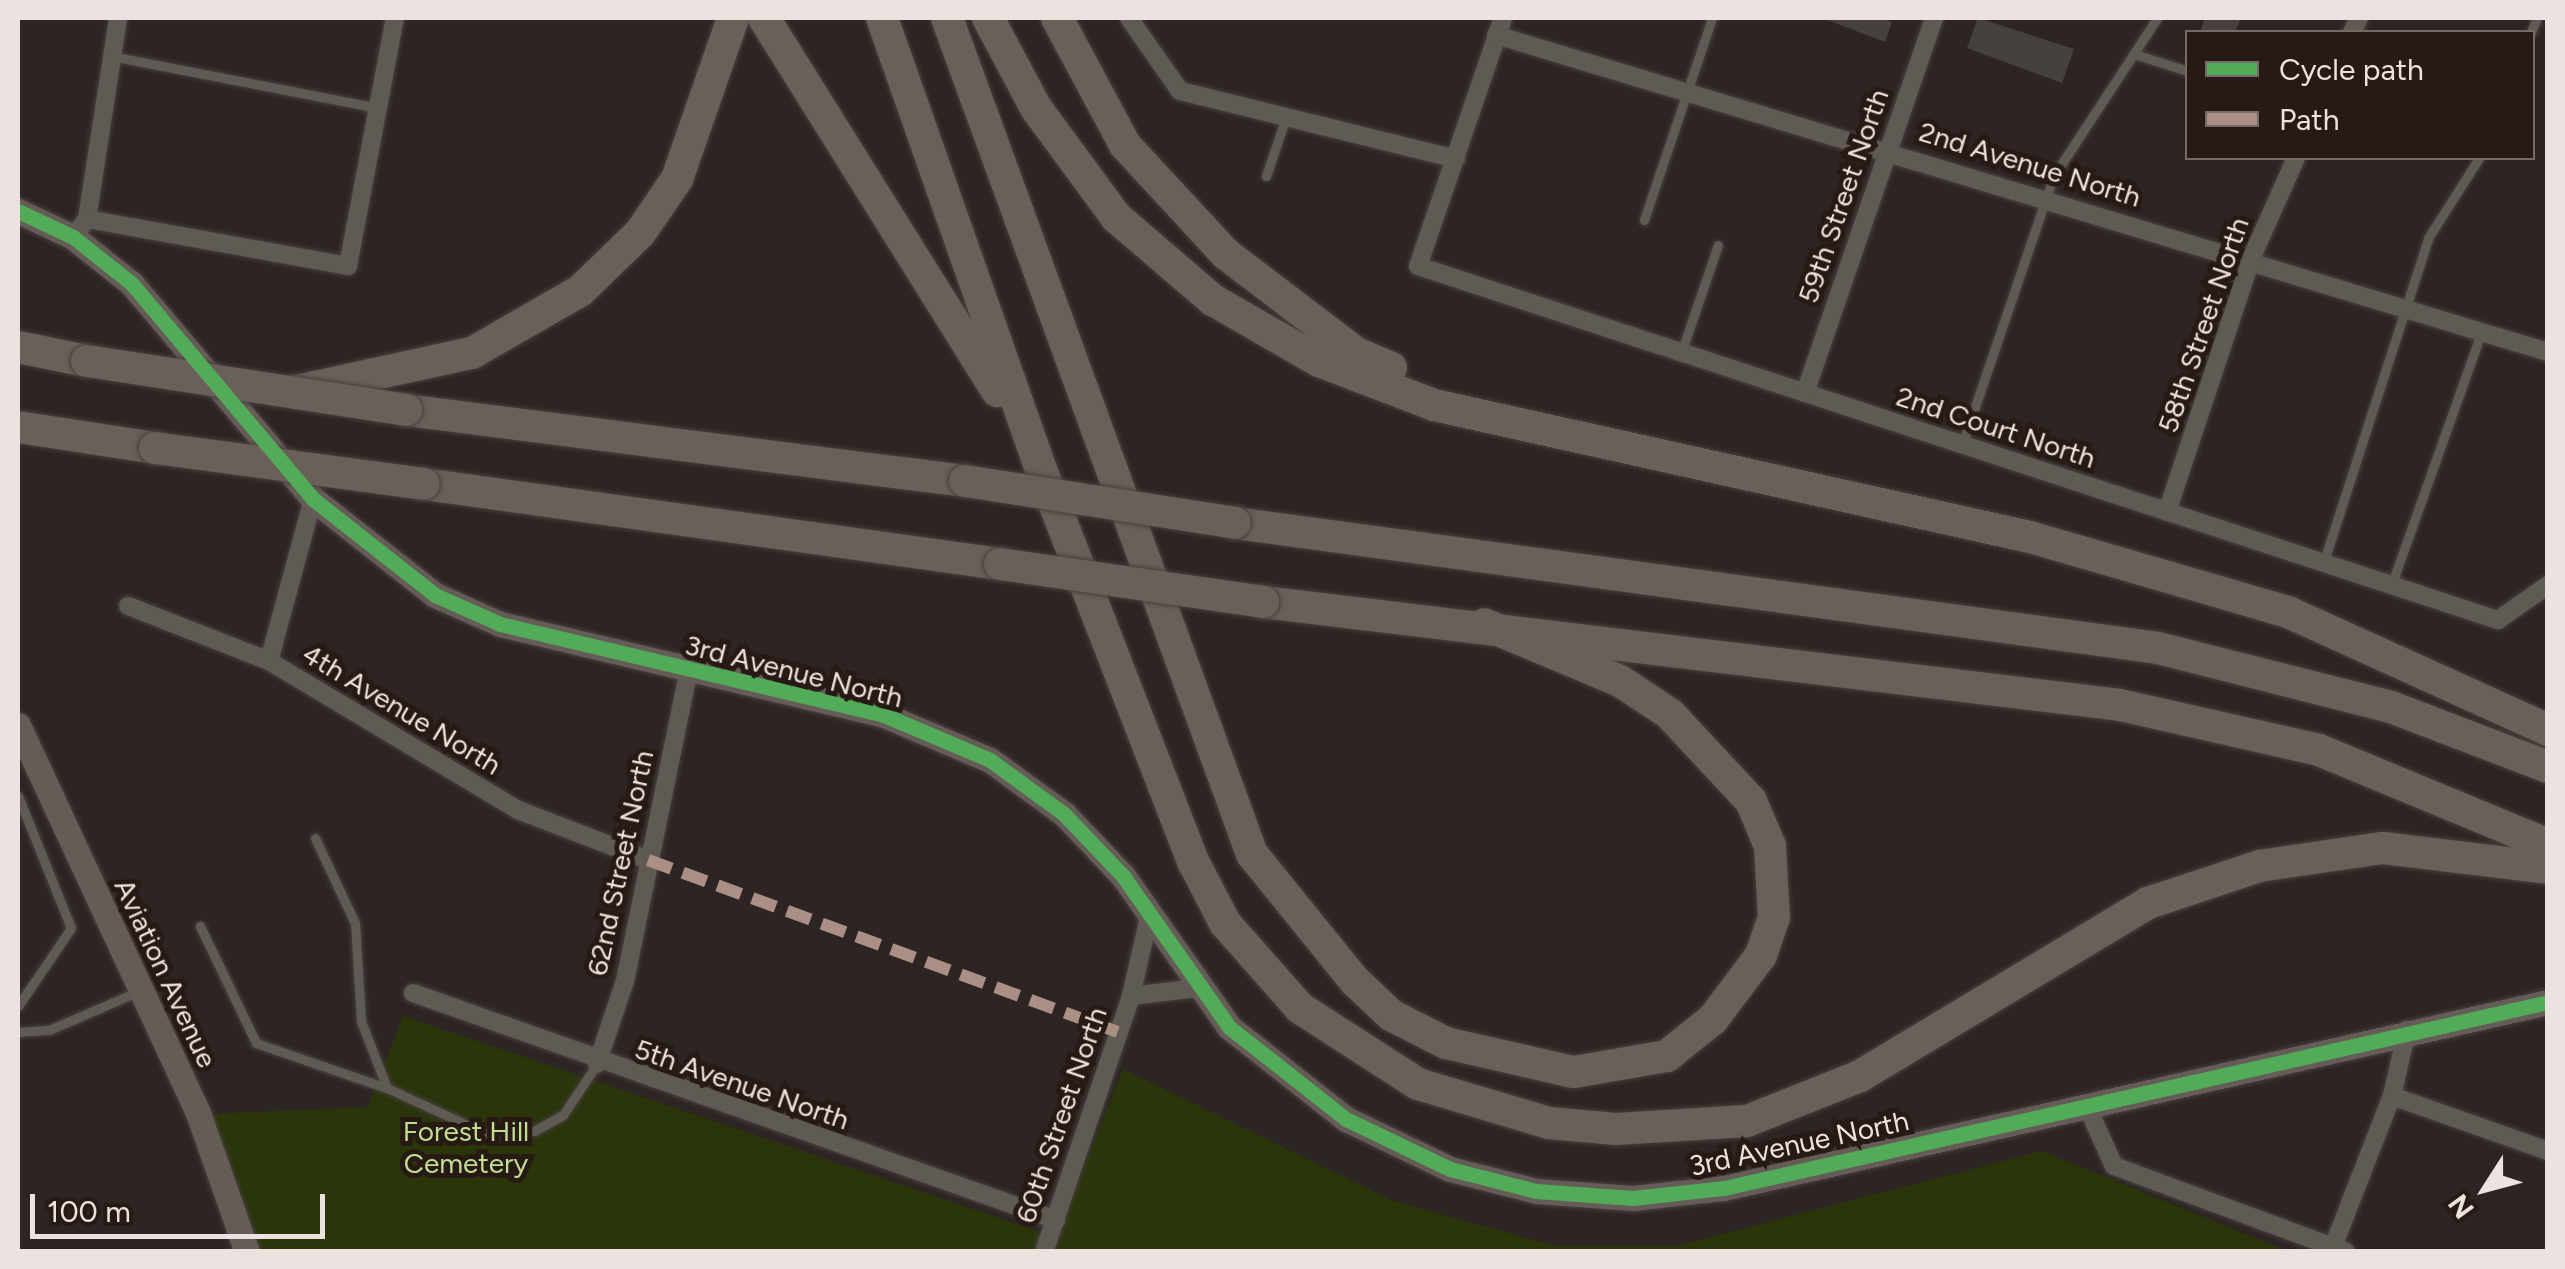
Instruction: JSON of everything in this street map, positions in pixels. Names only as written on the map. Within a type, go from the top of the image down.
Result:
[{"type":"highway","points":[[284,394],[378,375],[496,344],[601,272],[672,188],[722,68],[733,18]]},
{"type":"highway","points":[[764,18],[915,250],[1042,472]]},
{"type":"highway","points":[[882,18],[1042,472],[1162,792],[1225,923],[1300,1008],[1418,1084],[1475,1104],[1616,1129],[1748,1121],[1860,1076],[2148,903],[2259,866],[2384,848],[2548,868]]},
{"type":"highway","points":[[946,18],[1252,854],[1356,981],[1391,1015],[1446,1043],[1574,1072],[1667,1056],[1713,1018],[1761,954],[1774,918],[1770,846],[1750,802],[1670,714],[1620,682],[1484,624]]},
{"type":"highway","points":[[988,18],[1036,108],[1116,217],[1213,300],[1319,361],[1434,405],[2030,537],[2251,601],[2548,730]]},
{"type":"highway","points":[[1057,18],[1125,145],[1226,254],[1356,353],[1524,424]]},
{"type":"highway","points":[[18,347],[284,394],[965,481],[1235,523],[2158,648],[2391,707],[2548,768]]},
{"type":"highway","points":[[18,427],[1263,602],[1484,624],[2120,705],[2319,750],[2548,845]]},
{"type":"street","points":[[80,228],[118,18]]},
{"type":"street","points":[[378,108],[396,18]]},
{"type":"street","points":[[1129,18],[1180,92],[1456,159],[1499,26]]},
{"type":"street","name":"59th Street North","points":[[1805,393],[1934,18]]},
{"type":"street","name":"2nd Avenue North","points":[[1499,26],[1688,89],[2548,352]]},
{"type":"street","name":"3rd Avenue North","points":[[18,211],[80,228],[348,266],[378,108]]},
{"type":"street","name":"2nd Court North","points":[[1456,159],[1418,266],[2498,620],[2548,584]]},
{"type":"street","name":"58th Street North","points":[[2167,512],[2251,259],[2295,160]]},
{"type":"street","name":"3rd Avenue North","points":[[80,228],[132,284],[312,499],[435,595],[500,624],[884,715],[990,760],[1064,814],[1148,917],[1228,1027],[1346,1119],[1450,1168],[1536,1191],[1633,1198],[1724,1188],[2407,1030],[2548,1002]]},
{"type":"street","points":[[268,661],[312,499]]},
{"type":"street","name":"4th Avenue North","points":[[128,606],[268,661],[518,810],[648,860]]},
{"type":"street","name":"62nd Street North","points":[[597,1064],[648,860],[689,670]]},
{"type":"street","name":"Aviation Avenue","points":[[18,725],[141,991],[247,1252]]},
{"type":"street","name":"60th Street North","points":[[1044,1252],[1130,996],[1148,917]]},
{"type":"street","name":"60th Street North","points":[[1130,996],[1197,988]]},
{"type":"street","name":"5th Avenue North","points":[[414,993],[597,1064],[1056,1220]]},
{"type":"street","points":[[2086,1104],[2114,1166],[2340,1249],[2392,1096],[2407,1030]]},
{"type":"street","points":[[2392,1096],[2548,1151]]},
{"type":"lane","points":[[1644,220],[1712,18]]},
{"type":"lane","points":[[1962,445],[2046,196],[2157,18]]},
{"type":"lane","points":[[2134,54],[2185,70]]},
{"type":"lane","points":[[110,56],[378,108]]},
{"type":"lane","points":[[1266,176],[1284,120]]},
{"type":"lane","points":[[2323,564],[2428,238],[2474,160]]},
{"type":"lane","points":[[1681,353],[1718,245]]},
{"type":"lane","points":[[2391,586],[2482,332]]},
{"type":"lane","points":[[18,796],[71,928],[18,1006]]},
{"type":"lane","points":[[314,838],[355,923],[361,1021],[386,1088]]},
{"type":"lane","points":[[200,926],[256,1043],[386,1088],[487,1134],[534,1130],[563,1115],[597,1064]]},
{"type":"lane","points":[[18,1032],[49,1030],[141,991]]},
{"type":"green space","name":"Forest Hill Cemetery","points":[[403,1016],[1056,1237],[1123,1069],[1393,1201],[1556,1246],[1676,1246],[2042,1151],[2287,1251],[262,1251],[211,1114],[368,1107]]},
{"type":"building","points":[[1822,18],[1881,18],[1892,22],[1885,42]]},
{"type":"building","points":[[1978,18],[2074,49],[2062,83],[1967,48]]},
{"type":"building","points":[[2205,18],[2241,18],[2236,30],[2201,30]]},
{"type":"marked path","points":[[648,860],[1118,1032]]},
{"type":"cycle path","points":[[18,211],[73,237],[132,284],[313,499],[435,595],[500,624],[884,715],[990,760],[1064,814],[1123,876],[1229,1027],[1346,1119],[1450,1169],[1536,1191],[1633,1198],[1724,1188],[2548,1002]]}]
